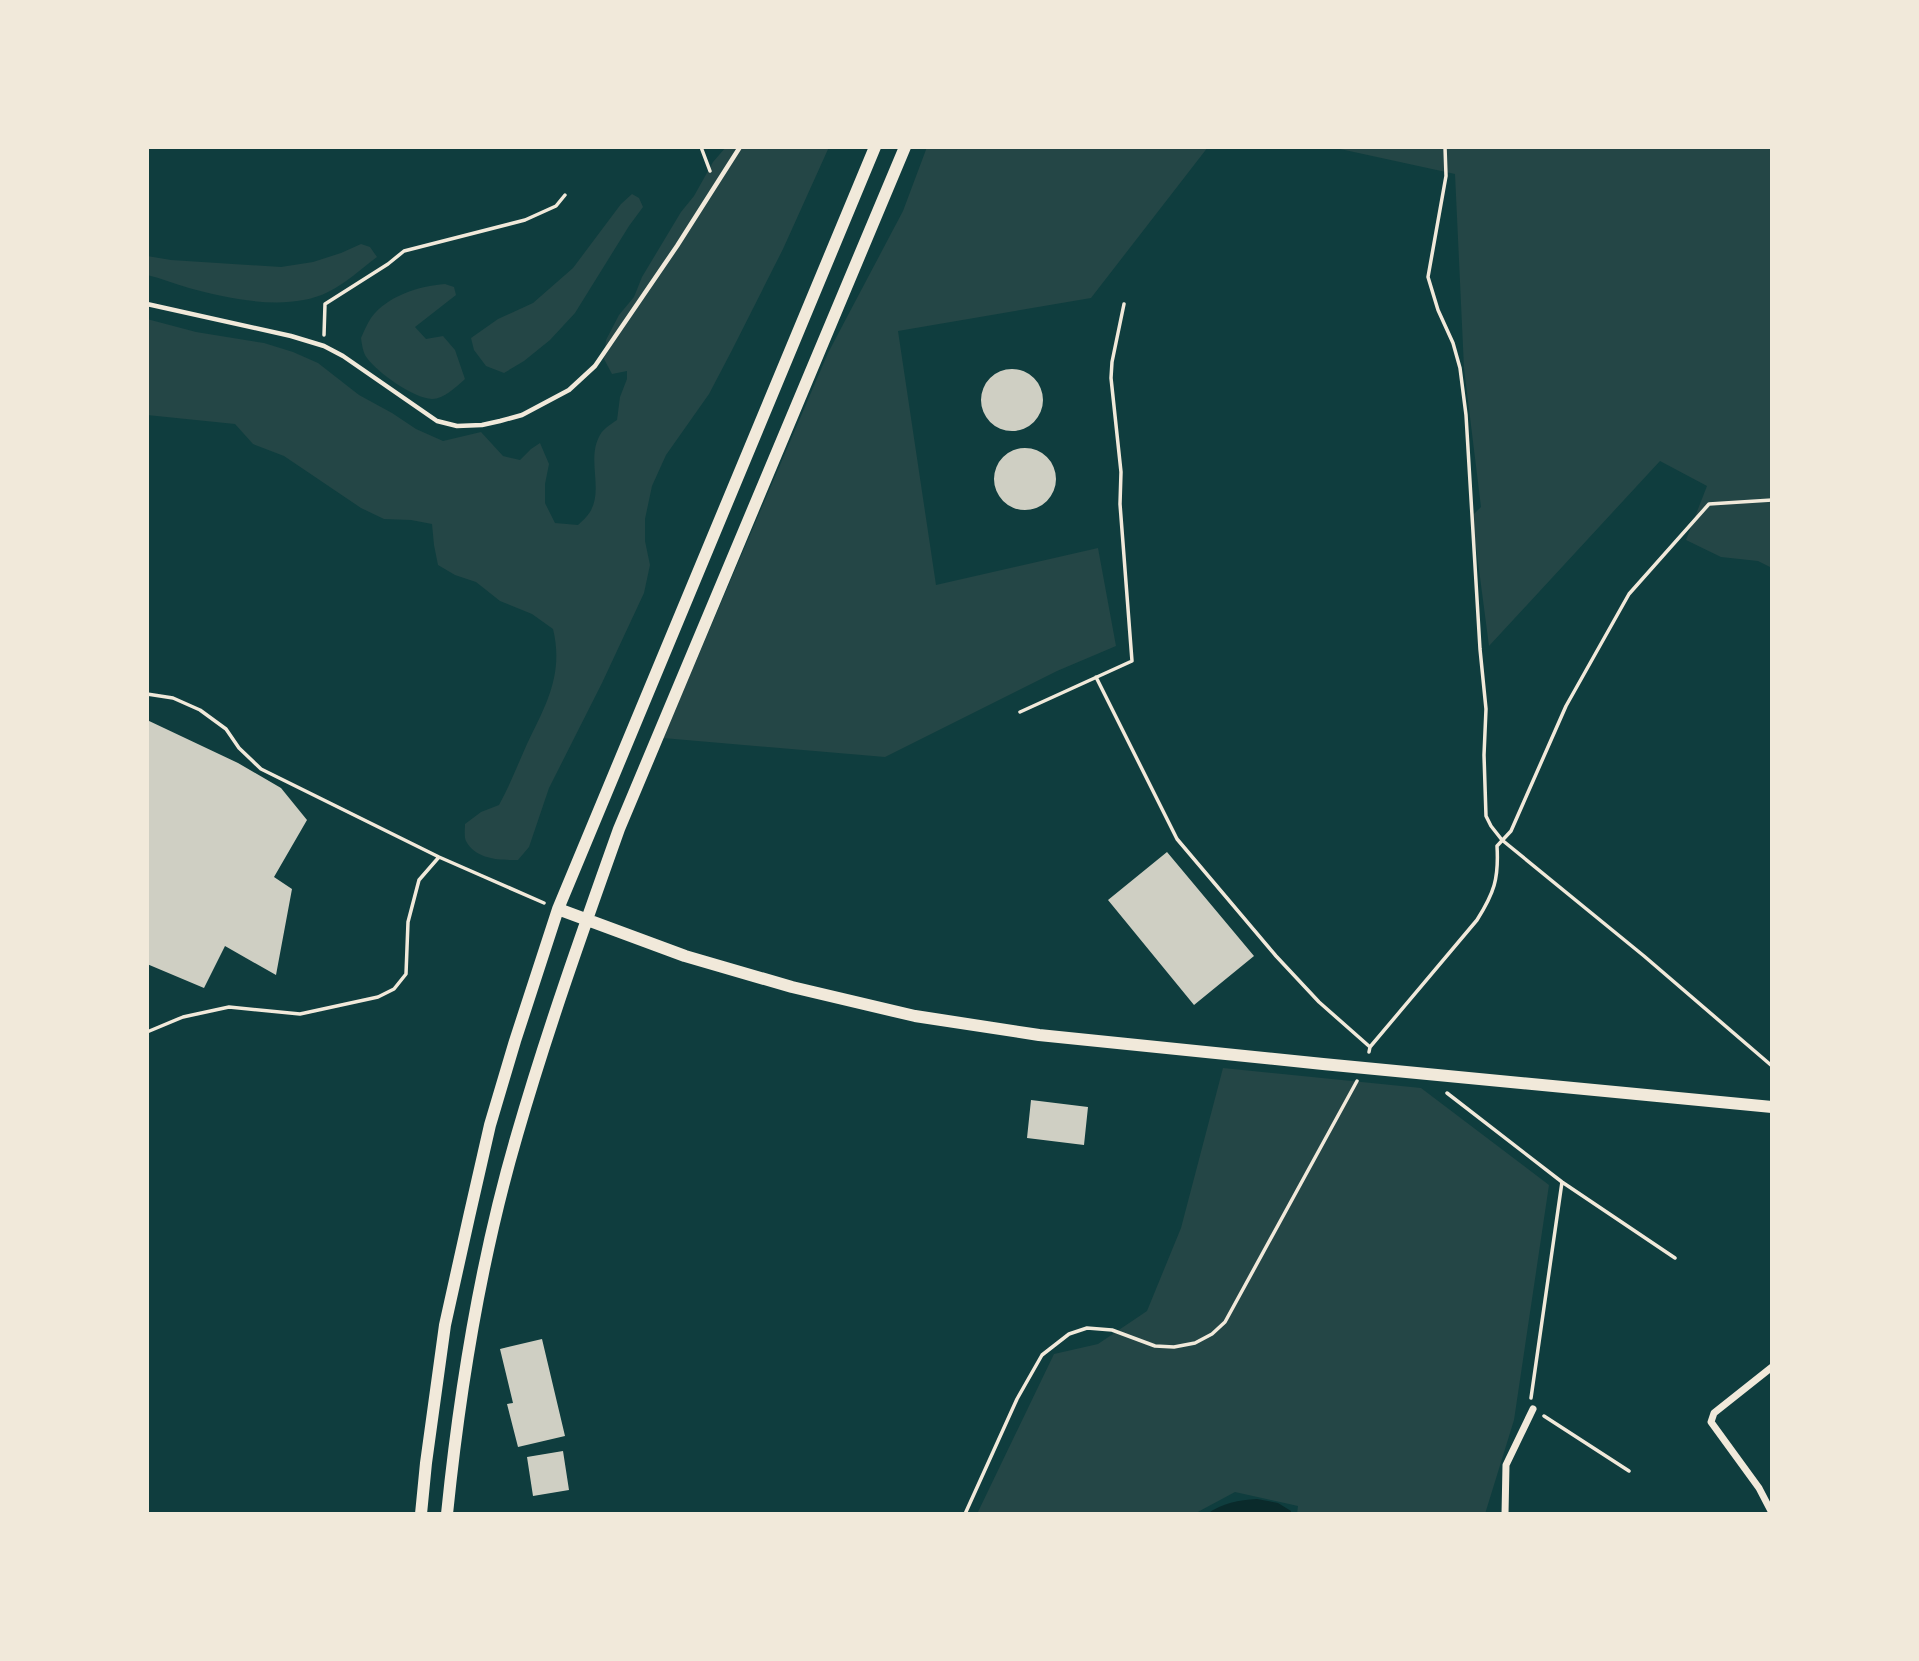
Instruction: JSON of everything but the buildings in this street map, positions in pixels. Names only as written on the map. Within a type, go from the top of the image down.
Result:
[{"type":"street","points":[[421,1514],[445,1325],[469,1217],[494,1113],[558,909],[875,147]]},
{"type":"street","points":[[447,1514],[472,1328],[494,1224],[516,1137],[586,920],[619,829],[905,147]]},
{"type":"street","points":[[558,909],[685,956],[792,987],[915,1016],[1039,1035],[1772,1107]]},
{"type":"street","points":[[1772,1367],[1714,1413],[1711,1422],[1759,1488],[1772,1513]]},
{"type":"street","points":[[1505,1514],[1506,1465],[1533,1409]]},
{"type":"lane","points":[[147,304],[324,346],[343,356],[437,421],[457,426],[482,425],[522,415],[569,390],[595,366],[649,289],[740,147]]},
{"type":"path","points":[[701,147],[716,186]]},
{"type":"path","points":[[1445,147],[1446,176],[1428,276],[1460,368],[1466,415],[1486,709],[1486,816],[1502,840],[1644,956],[1772,1066]]},
{"type":"path","points":[[324,346],[326,304],[404,251],[525,220],[556,206],[565,195]]},
{"type":"path","points":[[1020,712],[1132,661],[1120,504],[1121,472],[1111,378],[1124,304]]},
{"type":"path","points":[[1096,677],[1177,839],[1276,956],[1319,1002],[1370,1047],[1478,920],[1498,876],[1497,846],[1511,831],[1566,705],[1629,594],[1709,504],[1772,500]]},
{"type":"path","points":[[147,694],[173,698],[201,710],[226,729],[239,748],[261,769],[439,857],[558,909]]},
{"type":"path","points":[[147,1032],[183,1017],[229,1007],[300,1014],[378,997],[394,989],[406,974],[408,922],[419,880],[439,857]]},
{"type":"path","points":[[965,1514],[1017,1399],[1042,1355],[1069,1334],[1087,1328],[1112,1330],[1155,1346],[1174,1347],[1195,1343],[1212,1334],[1225,1322],[1365,1068]]},
{"type":"path","points":[[1422,1073],[1562,1182],[1675,1258]]},
{"type":"path","points":[[1562,1182],[1530,1406],[1629,1471]]},
{"type":"shaded area","points":[[726,147],[829,147],[783,249],[731,352],[709,394],[666,455],[652,486],[645,519],[645,541],[650,565],[644,593],[549,788],[529,847],[518,860],[482,855],[466,841],[465,824],[481,812],[499,805],[541,716],[555,675],[556,645],[553,629],[532,614],[500,601],[476,582],[455,575],[438,565],[432,524],[384,519],[361,508],[284,456],[253,444],[235,424],[147,415],[147,319],[196,332],[264,343],[293,352],[318,363],[359,395],[416,429],[443,441],[481,432],[503,456],[520,460],[540,443],[549,464],[545,503],[555,523],[578,525],[589,514],[596,494],[596,444],[603,431],[617,420],[620,397],[627,379],[627,371],[612,374],[604,359],[606,340],[619,315],[634,297],[642,277],[681,212],[694,196],[713,162]]},
{"type":"shaded area","points":[[927,147],[1208,147],[1091,298],[898,331],[936,585],[1098,548],[1116,646],[1057,671],[885,757],[663,738],[828,353],[903,211]]},
{"type":"shaded area","points":[[1331,147],[1772,147],[1772,568],[1758,561],[1721,557],[1686,540],[1707,486],[1660,461],[1489,646],[1472,516],[1481,507],[1464,368],[1455,174]]},
{"type":"shaded area","points":[[632,194],[639,198],[643,207],[575,313],[550,340],[504,373],[486,366],[474,350],[471,338],[498,319],[533,303],[573,268],[621,204]]},
{"type":"shaded area","points":[[361,244],[370,247],[377,257],[328,292],[295,301],[259,302],[222,296],[147,275],[147,256],[281,267],[313,262]]},
{"type":"shaded area","points":[[445,284],[454,287],[456,295],[415,327],[426,339],[443,336],[455,350],[465,379],[445,395],[432,399],[424,398],[396,384],[379,371],[366,356],[361,338],[371,318],[395,298],[414,290]]},
{"type":"shaded area","points":[[1223,1068],[1421,1088],[1549,1185],[1514,1420],[1485,1514],[1297,1514],[1298,1506],[1235,1492],[1194,1514],[977,1514],[1054,1354],[1098,1344],[1147,1311],[1181,1228]]},
{"type":"shaded area","points":[[1257,1499],[1278,1503],[1291,1511],[1291,1514],[1207,1514],[1231,1503]]}]
